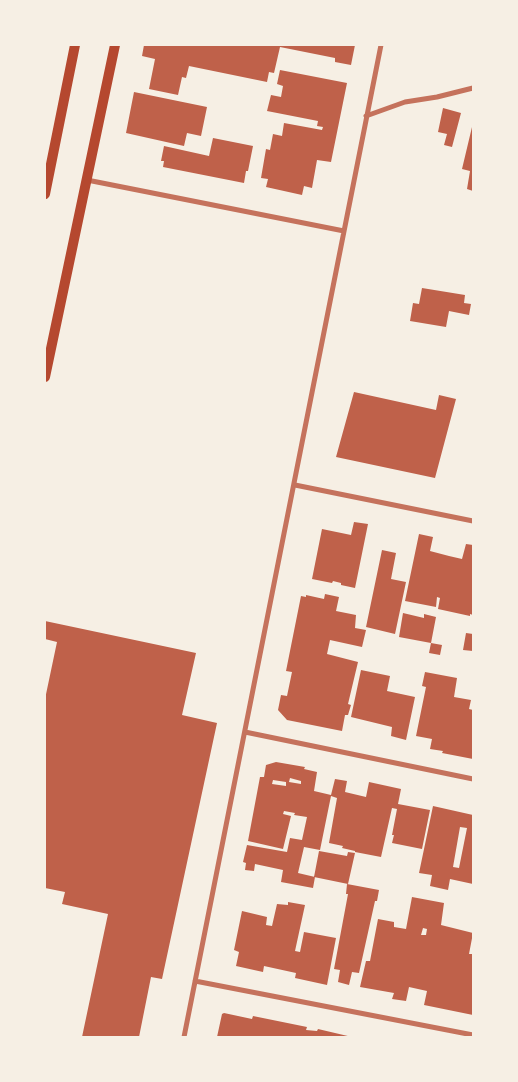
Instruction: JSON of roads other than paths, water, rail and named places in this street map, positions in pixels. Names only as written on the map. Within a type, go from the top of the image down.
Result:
[{"type":"main road","points":[[45,194],[75,45]]},
{"type":"main road","points":[[45,377],[115,45]]},
{"type":"street","points":[[184,1037],[381,45]]},
{"type":"street","points":[[366,116],[405,102],[473,88]]},
{"type":"street","points":[[87,180],[344,231]]},
{"type":"street","points":[[295,485],[473,521]]},
{"type":"street","points":[[246,732],[473,779]]},
{"type":"street","points":[[195,981],[473,1035]]}]
